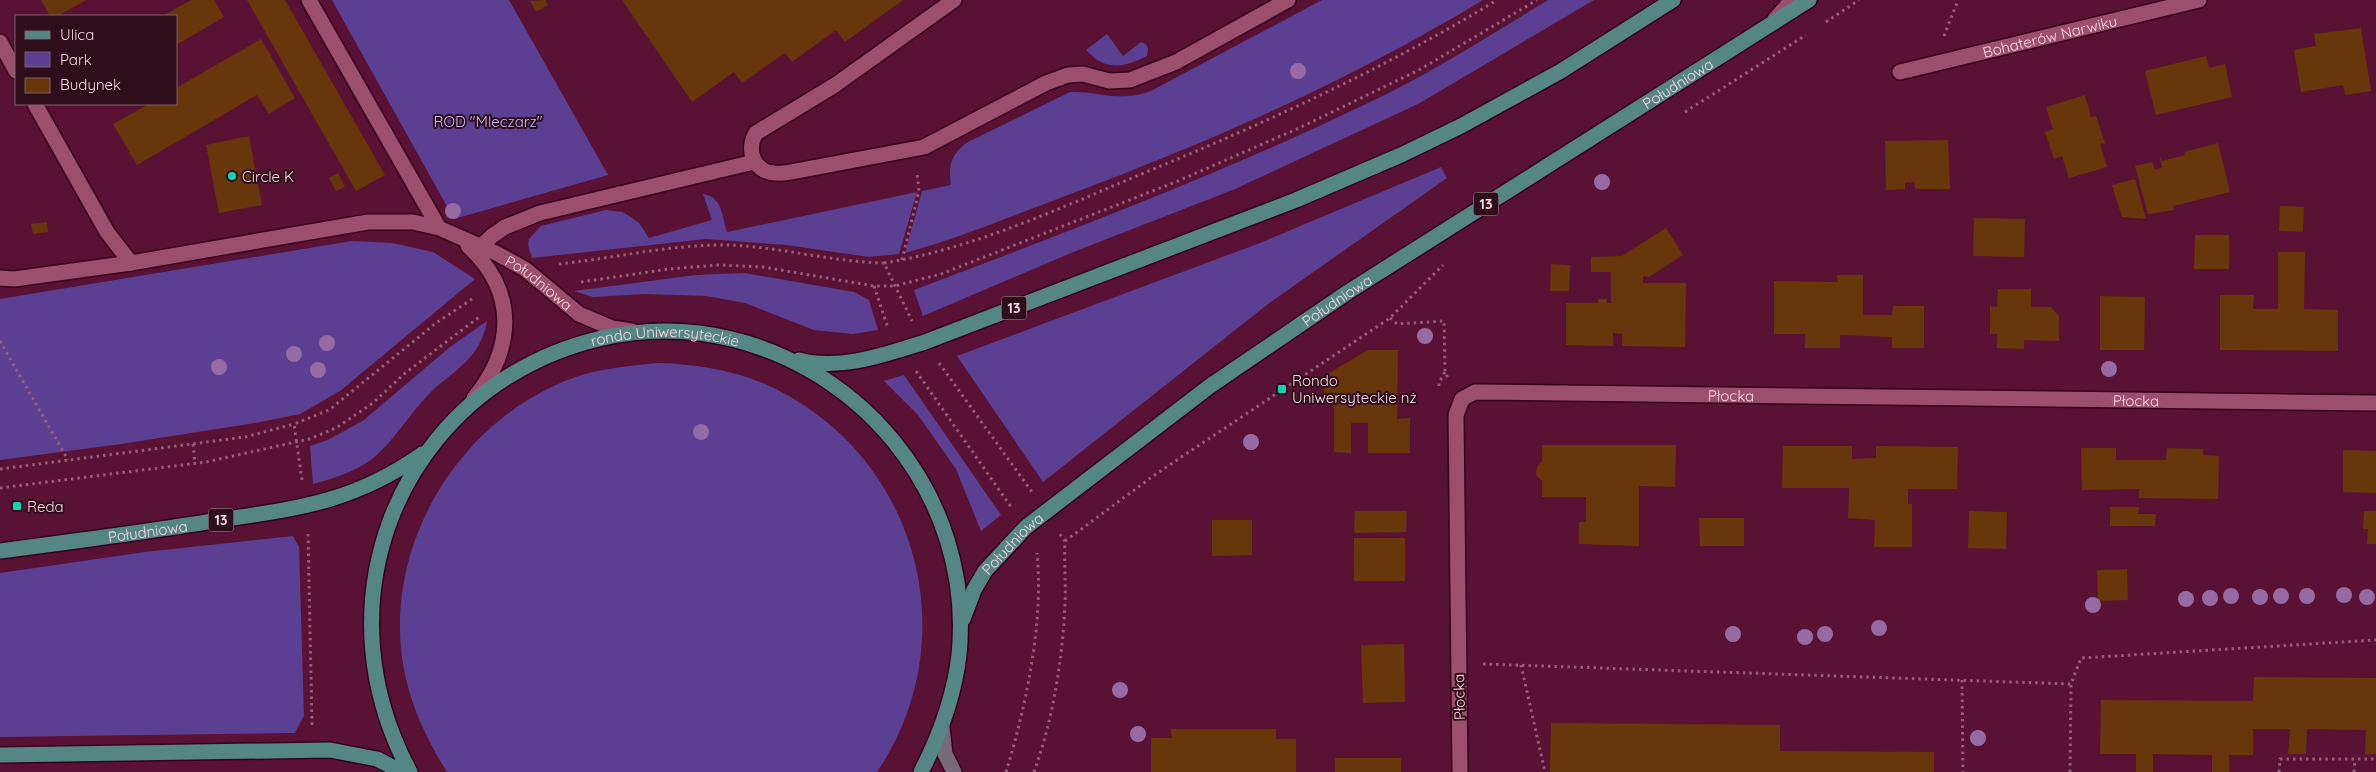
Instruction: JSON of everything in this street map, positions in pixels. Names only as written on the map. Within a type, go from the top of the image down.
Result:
[{"type":"main road","name":"13","points":[[783,356],[804,361],[821,362],[876,357],[944,335],[1356,176],[1461,126],[1561,71],[1673,0]]},
{"type":"main road","name":"Południowa","points":[[960,630],[974,590],[985,571],[1005,547],[1026,527],[1210,386],[1348,292],[1809,0]]},
{"type":"main road","name":"rondo Uniwersyteckie","points":[[410,772],[382,707],[373,658],[371,608],[384,536],[403,491],[429,449],[462,412],[501,381],[544,357],[590,341],[638,332],[687,332],[712,335],[736,340],[783,356],[826,379],[865,410],[883,427],[913,466],[936,510],[949,549],[956,581],[960,630],[955,679],[942,727],[921,772]]},
{"type":"main road","name":"Południowa","points":[[0,551],[176,527],[324,502],[347,495],[386,478],[429,449]]},
{"type":"main road","points":[[0,755],[330,750],[377,759],[402,772]]},
{"type":"street","points":[[309,0],[439,228]]},
{"type":"street","points":[[954,0],[835,85],[756,133],[751,141],[750,150],[754,162],[763,170],[774,173],[791,172],[924,147],[1046,83],[1068,75],[1083,74],[1109,81],[1130,80],[1176,62],[1288,0]]},
{"type":"street","points":[[1621,33],[1662,0]]},
{"type":"street","name":"Południowa","points":[[1767,27],[1792,0]]},
{"type":"street","name":"Bohaterów Narwiku","points":[[1900,72],[2199,0]]},
{"type":"street","points":[[0,42],[15,69]]},
{"type":"street","points":[[36,105],[107,232],[132,263]]},
{"type":"street","points":[[478,249],[505,227],[540,213],[754,162]]},
{"type":"street","name":"Południowa","points":[[7,279],[132,263],[368,222],[413,222],[439,228],[478,249],[525,269],[579,314],[594,322],[612,328],[638,332]]},
{"type":"street","name":"Południowa","points":[[462,412],[491,373],[505,330],[500,289],[478,249]]},
{"type":"street","name":"Płocka","points":[[1460,772],[1456,415],[1462,399],[1475,392],[2376,403]]},
{"type":"street","points":[[942,727],[945,754],[954,772]]},
{"type":"path","points":[[552,264],[676,248],[729,245],[790,251],[860,262],[884,263],[958,246],[1074,202],[1202,149],[1367,73],[1497,0]]},
{"type":"path","points":[[572,282],[669,269],[720,265],[763,267],[874,286],[895,286],[950,270],[1178,181],[1299,128],[1419,70],[1537,0]]},
{"type":"path","points":[[1820,26],[1859,0]]},
{"type":"path","points":[[1682,114],[1812,32]]},
{"type":"path","points":[[902,260],[920,191],[914,149]]},
{"type":"path","points":[[884,263],[913,324]]},
{"type":"path","points":[[1065,541],[1156,474],[1390,318],[1444,264]]},
{"type":"path","points":[[874,286],[890,332]]},
{"type":"path","points":[[0,469],[245,437],[294,424],[329,410],[436,324],[477,296]]},
{"type":"path","points":[[0,488],[196,463],[297,444],[336,428],[374,403],[411,368],[483,315]]},
{"type":"path","points":[[1390,318],[1397,324],[1444,321],[1444,372],[1462,399]]},
{"type":"path","points":[[0,341],[68,460]]},
{"type":"path","points":[[934,358],[1036,496]]},
{"type":"path","points":[[913,366],[1016,513]]},
{"type":"path","points":[[294,424],[303,486]]},
{"type":"path","points":[[193,444],[196,463]]},
{"type":"path","points":[[1034,772],[1049,722],[1059,667],[1065,604],[1065,541],[1054,526]]},
{"type":"path","points":[[308,534],[312,733]]},
{"type":"path","points":[[1006,772],[1030,674],[1039,582],[1036,544]]},
{"type":"path","points":[[2070,772],[2071,684],[2081,658],[2376,640]]},
{"type":"path","points":[[1478,664],[2071,684]]},
{"type":"path","points":[[1522,665],[1545,772]]},
{"type":"path","points":[[1962,680],[1963,772]]},
{"type":"path","points":[[2280,772],[2280,759],[2376,759]]},
{"type":"path","points":[[2354,772],[2355,759]]},
{"type":"green space","name":"ROD \"Mleczarz\"","points":[[332,0],[509,0],[608,175],[454,219]]},
{"type":"green space","points":[[1322,0],[1483,0],[1382,57],[1279,108],[1173,154],[1006,219],[946,241],[905,253],[922,191],[951,185],[950,172],[952,160],[962,146],[968,142],[1070,92],[1128,96],[1151,91]]},
{"type":"green space","points":[[1548,0],[1594,0],[1418,104],[1235,189],[1071,253],[923,316],[914,290],[1200,178],[1313,129],[1414,80]]},
{"type":"green space","points":[[1107,34],[1123,56],[1141,42],[1146,44],[1148,49],[1147,56],[1122,65],[1107,64],[1100,61],[1086,50]]},
{"type":"green space","points":[[1441,167],[1447,178],[1268,304],[1043,482],[957,356],[1260,243]]},
{"type":"green space","points":[[917,192],[899,254],[869,257],[786,245],[706,239],[532,258],[528,245],[529,239],[541,226],[606,210],[622,212],[631,217],[639,223],[649,238],[712,220],[703,194],[710,196],[718,203],[727,232]]},
{"type":"green space","points":[[352,241],[392,243],[433,252],[475,279],[340,391],[300,414],[121,444],[0,460],[0,299]]},
{"type":"green space","points":[[744,273],[854,292],[869,300],[878,330],[853,334],[814,330],[745,303],[706,296],[645,294],[593,297],[574,291],[696,275]]},
{"type":"green space","points":[[487,321],[483,335],[472,355],[427,396],[380,452],[365,464],[351,471],[313,484],[310,446],[328,440],[364,420],[450,347]]},
{"type":"green space","points":[[658,363],[699,366],[740,375],[765,384],[817,414],[859,454],[891,500],[912,552],[922,607],[920,663],[905,719],[877,772],[447,772],[434,750],[409,692],[400,632],[403,586],[415,541],[434,498],[461,459],[493,426],[531,398],[573,378],[594,372]]},
{"type":"green space","points":[[904,375],[1001,515],[981,531],[956,469],[918,415],[884,381]]},
{"type":"green space","points":[[293,536],[299,547],[304,716],[295,733],[0,737],[0,573],[145,552]]},
{"type":"building","points":[[41,0],[86,0],[60,15],[49,15]]},
{"type":"building","points":[[191,0],[214,0],[224,17],[178,44],[178,15],[165,15]]},
{"type":"building","points":[[247,0],[285,0],[385,175],[356,191]]},
{"type":"building","points":[[545,0],[548,5],[536,12],[530,1]]},
{"type":"building","points":[[622,0],[903,0],[845,42],[836,30],[792,62],[785,53],[742,83],[734,72],[692,102]]},
{"type":"building","points":[[2361,28],[2371,91],[2345,95],[2343,85],[2301,92],[2294,50],[2316,46],[2314,34]]},
{"type":"building","points":[[261,39],[295,98],[269,114],[257,95],[137,165],[113,124],[147,105],[178,105],[178,87]]},
{"type":"building","points":[[2206,56],[2209,68],[2225,64],[2232,97],[2156,115],[2145,71]]},
{"type":"building","points":[[2085,95],[2091,117],[2096,116],[2105,143],[2100,144],[2107,167],[2069,178],[2062,156],[2054,159],[2045,132],[2053,129],[2046,107]]},
{"type":"building","points":[[249,136],[262,205],[219,213],[206,145]]},
{"type":"building","points":[[1948,140],[1950,189],[1915,189],[1914,182],[1905,183],[1905,189],[1886,190],[1885,141]]},
{"type":"building","points":[[2218,143],[2230,192],[2173,206],[2174,210],[2148,214],[2135,166],[2152,162],[2155,170],[2162,167],[2161,157],[2162,161],[2185,155],[2184,152]]},
{"type":"building","points":[[338,173],[345,187],[336,191],[329,178]]},
{"type":"building","points":[[2135,179],[2146,219],[2122,217],[2112,185]]},
{"type":"building","points":[[2280,206],[2304,207],[2303,232],[2279,231]]},
{"type":"building","points":[[1974,218],[2025,219],[2024,257],[1973,256]]},
{"type":"building","points":[[47,222],[48,232],[33,234],[31,224]]},
{"type":"building","points":[[1666,228],[1683,255],[1649,277],[1643,276],[1643,283],[1686,283],[1685,347],[1622,346],[1622,334],[1613,333],[1613,346],[1566,345],[1566,303],[1598,303],[1598,299],[1607,299],[1607,303],[1611,303],[1611,272],[1591,272],[1591,257],[1622,256]]},
{"type":"building","points":[[2195,235],[2229,235],[2229,269],[2194,269]]},
{"type":"building","points":[[2278,252],[2305,252],[2304,309],[2338,310],[2338,351],[2220,350],[2220,295],[2254,295],[2253,309],[2278,309]]},
{"type":"building","points":[[1551,264],[1570,265],[1569,291],[1550,291]]},
{"type":"building","points":[[1837,275],[1863,275],[1863,315],[1892,315],[1893,306],[1924,306],[1924,348],[1892,348],[1892,337],[1840,335],[1840,348],[1805,348],[1805,334],[1774,334],[1774,281],[1838,282]]},
{"type":"building","points":[[1998,289],[2031,289],[2031,307],[2051,307],[2059,316],[2059,341],[2024,340],[2024,349],[1997,348],[1997,334],[1990,334],[1990,306],[1997,307]]},
{"type":"building","points":[[2100,296],[2145,297],[2144,350],[2100,350]]},
{"type":"building","points":[[1368,350],[1398,350],[1397,419],[1410,418],[1410,453],[1368,453],[1368,423],[1351,423],[1351,453],[1334,452],[1334,393],[1324,393],[1324,376]]},
{"type":"building","points":[[1542,445],[1676,445],[1675,487],[1639,486],[1639,546],[1579,544],[1579,522],[1586,522],[1586,497],[1542,497],[1542,481],[1536,475],[1537,467],[1542,461]]},
{"type":"building","points":[[1783,446],[1852,446],[1852,459],[1876,458],[1876,446],[1958,447],[1957,489],[1908,489],[1908,504],[1912,504],[1912,547],[1874,547],[1875,520],[1848,518],[1849,488],[1782,488]]},
{"type":"building","points":[[2081,448],[2116,448],[2116,460],[2166,460],[2167,448],[2203,449],[2203,455],[2219,456],[2218,499],[2139,498],[2139,489],[2082,490]]},
{"type":"building","points":[[2343,450],[2376,451],[2376,493],[2343,492]]},
{"type":"building","points":[[2110,507],[2139,507],[2138,514],[2156,514],[2155,526],[2110,526]]},
{"type":"building","points":[[1355,511],[1407,511],[1406,532],[1354,533]]},
{"type":"building","points":[[1969,511],[2007,512],[2006,549],[1968,548]]},
{"type":"building","points":[[2364,511],[2376,511],[2376,544],[2367,544],[2368,529],[2363,529]]},
{"type":"building","points":[[1699,518],[1744,518],[1744,546],[1700,546]]},
{"type":"building","points":[[1212,520],[1252,520],[1252,555],[1212,556]]},
{"type":"building","points":[[1354,538],[1405,538],[1405,581],[1354,581]]},
{"type":"building","points":[[2127,569],[2128,600],[2098,601],[2097,570]]},
{"type":"building","points":[[1404,644],[1405,702],[1363,703],[1361,645]]},
{"type":"building","points":[[2254,677],[2376,678],[2376,754],[2365,754],[2366,730],[2307,729],[2306,754],[2288,754],[2290,729],[2253,729],[2253,755],[2229,755],[2229,772],[2212,772],[2212,755],[2153,754],[2153,772],[2136,772],[2136,754],[2100,754],[2101,700],[2253,701]]},
{"type":"building","points":[[1551,723],[1780,725],[1780,751],[1934,752],[1934,772],[1550,772]]},
{"type":"building","points":[[1171,729],[1276,729],[1276,739],[1296,739],[1296,772],[1151,772],[1151,738],[1172,738]]},
{"type":"building","points":[[1335,758],[1401,758],[1401,772],[1335,772]]},
{"type":"place","name":"Circle K","points":[[232,176]]},
{"type":"place","name":"Rondo Uniwersyteckie nż","points":[[1282,389]]},
{"type":"place","name":"Reda","points":[[17,506]]}]
